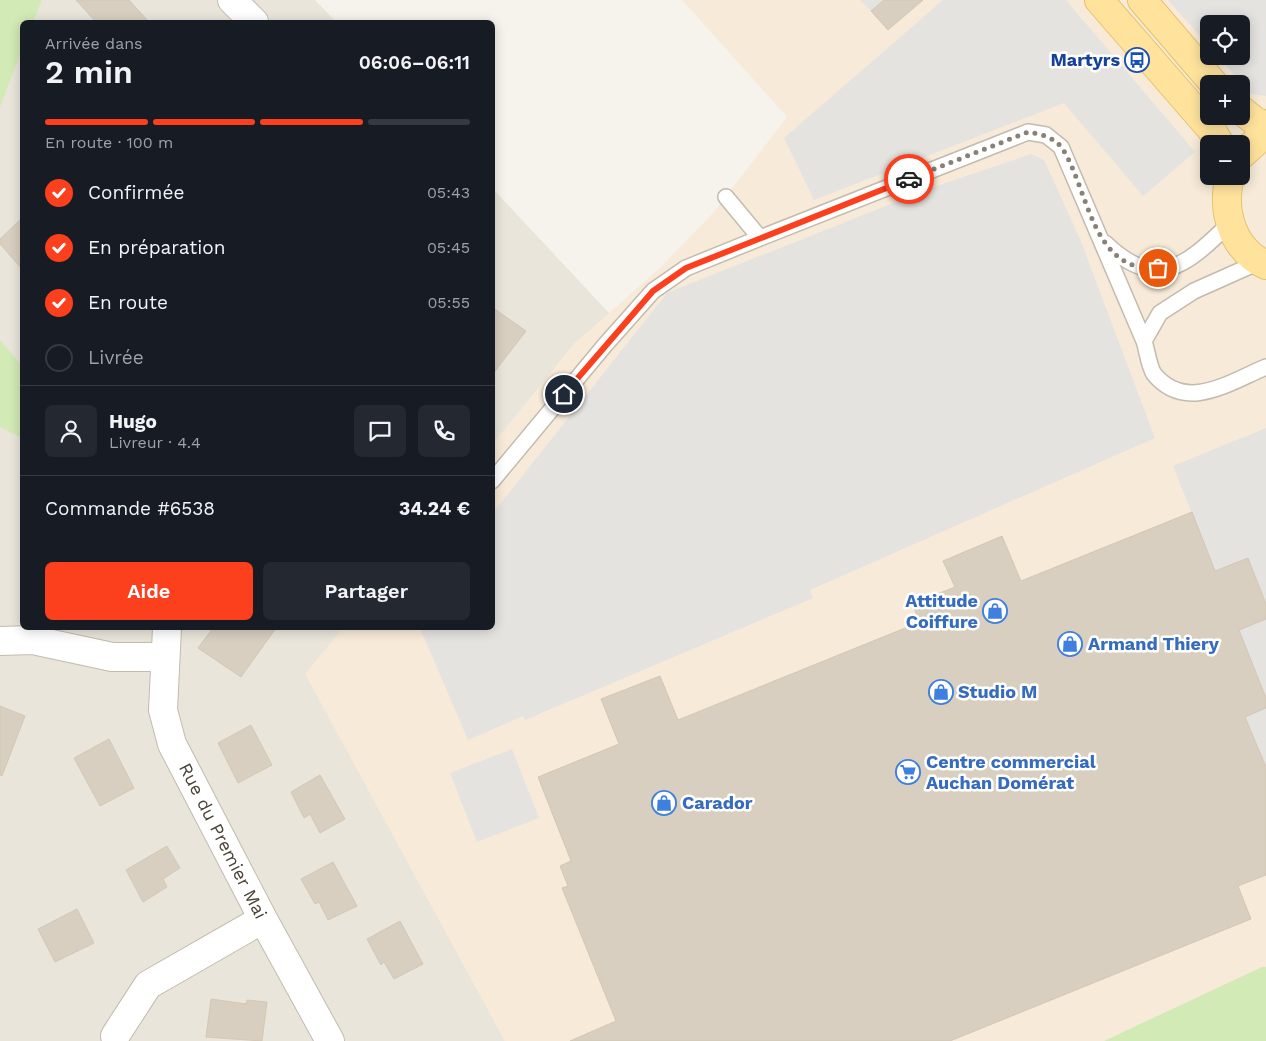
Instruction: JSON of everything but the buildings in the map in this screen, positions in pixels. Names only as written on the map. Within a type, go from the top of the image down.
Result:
[{"type":"main road","points":[[1099,0],[1211,128],[1215,135]]},
{"type":"main road","points":[[1142,0],[1206,75]]},
{"type":"main road","points":[[1250,117],[1256,122],[1266,125]]},
{"type":"main road","points":[[1250,147],[1258,139],[1266,136]]},
{"type":"main road","points":[[1227,185],[1226,190],[1229,224],[1241,245],[1262,264]]},
{"type":"street","points":[[232,0],[252,20]]},
{"type":"street","name":"Rue du Premier Mai","points":[[167,630],[164,657],[163,710],[172,744],[263,919],[330,1041]]},
{"type":"street","points":[[0,641],[33,640],[112,657],[164,657]]},
{"type":"street","points":[[115,1036],[148,985],[263,919]]},
{"type":"lane","points":[[495,477],[593,359],[653,291],[686,268],[1028,132],[1046,136],[1061,147],[1144,341],[1154,373],[1172,388],[1185,394],[1198,394],[1266,367]]},
{"type":"lane","points":[[726,196],[760,238]]},
{"type":"lane","points":[[1101,239],[1122,260],[1146,269],[1170,268],[1197,255],[1229,224]]},
{"type":"lane","points":[[1144,341],[1160,313],[1194,291],[1262,264]]},
{"type":"shaded area","points":[[0,0],[315,0],[334,20],[20,20],[20,630],[341,630],[306,674],[505,1041],[0,1041]]},
{"type":"shaded area","points":[[682,0],[1266,0],[1266,967],[1104,1041],[505,1041],[305,674],[341,630],[495,630],[495,442],[574,344],[660,268],[714,212],[787,117]]},
{"type":"shaded area","points":[[860,0],[884,0],[871,11]]},
{"type":"shaded area","points":[[943,0],[1066,0],[1195,152],[1143,196],[1064,103],[814,200],[784,138]]},
{"type":"shaded area","points":[[1168,0],[1266,0],[1266,96],[1251,94],[1250,75],[1234,75],[1226,65],[1250,65],[1250,15],[1200,15],[1200,36]]},
{"type":"shaded area","points":[[1031,154],[1044,160],[1080,239],[1155,438],[810,590],[813,598],[525,720],[523,716],[468,740],[421,630],[495,630],[495,510],[667,293],[928,189]]},
{"type":"shaded area","points":[[495,191],[610,314],[574,344],[495,442]]},
{"type":"shaded area","points":[[1266,428],[1266,603],[1248,558],[1215,571],[1173,466]]},
{"type":"shaded area","points":[[1266,619],[1266,698],[1239,630]]},
{"type":"shaded area","points":[[1266,708],[1266,767],[1245,717]]},
{"type":"shaded area","points":[[512,749],[539,818],[477,842],[450,773]]},
{"type":"green space","points":[[0,0],[42,0],[34,20],[20,20],[20,54],[0,107]]},
{"type":"green space","points":[[0,340],[20,364],[20,437],[0,427]]},
{"type":"green space","points":[[1262,967],[1266,967],[1266,1041],[1104,1041]]},
{"type":"way so far","points":[[909,179],[1028,132],[1046,136],[1061,147],[1101,239],[1122,260],[1146,269],[1158,268]]},
{"type":"place","name":"Martyrs","points":[[1137,60]]},
{"type":"place","name":"Attitude Coiffure","points":[[995,611]]},
{"type":"place","name":"Armand Thiery","points":[[1070,644]]},
{"type":"place","name":"Studio M","points":[[941,692]]},
{"type":"place","name":"Centre commercial Auchan Domérat","points":[[908,772]]},
{"type":"place","name":"Carador","points":[[664,803]]},
{"type":"route","points":[[564,394],[653,291],[686,268],[909,179]]}]
